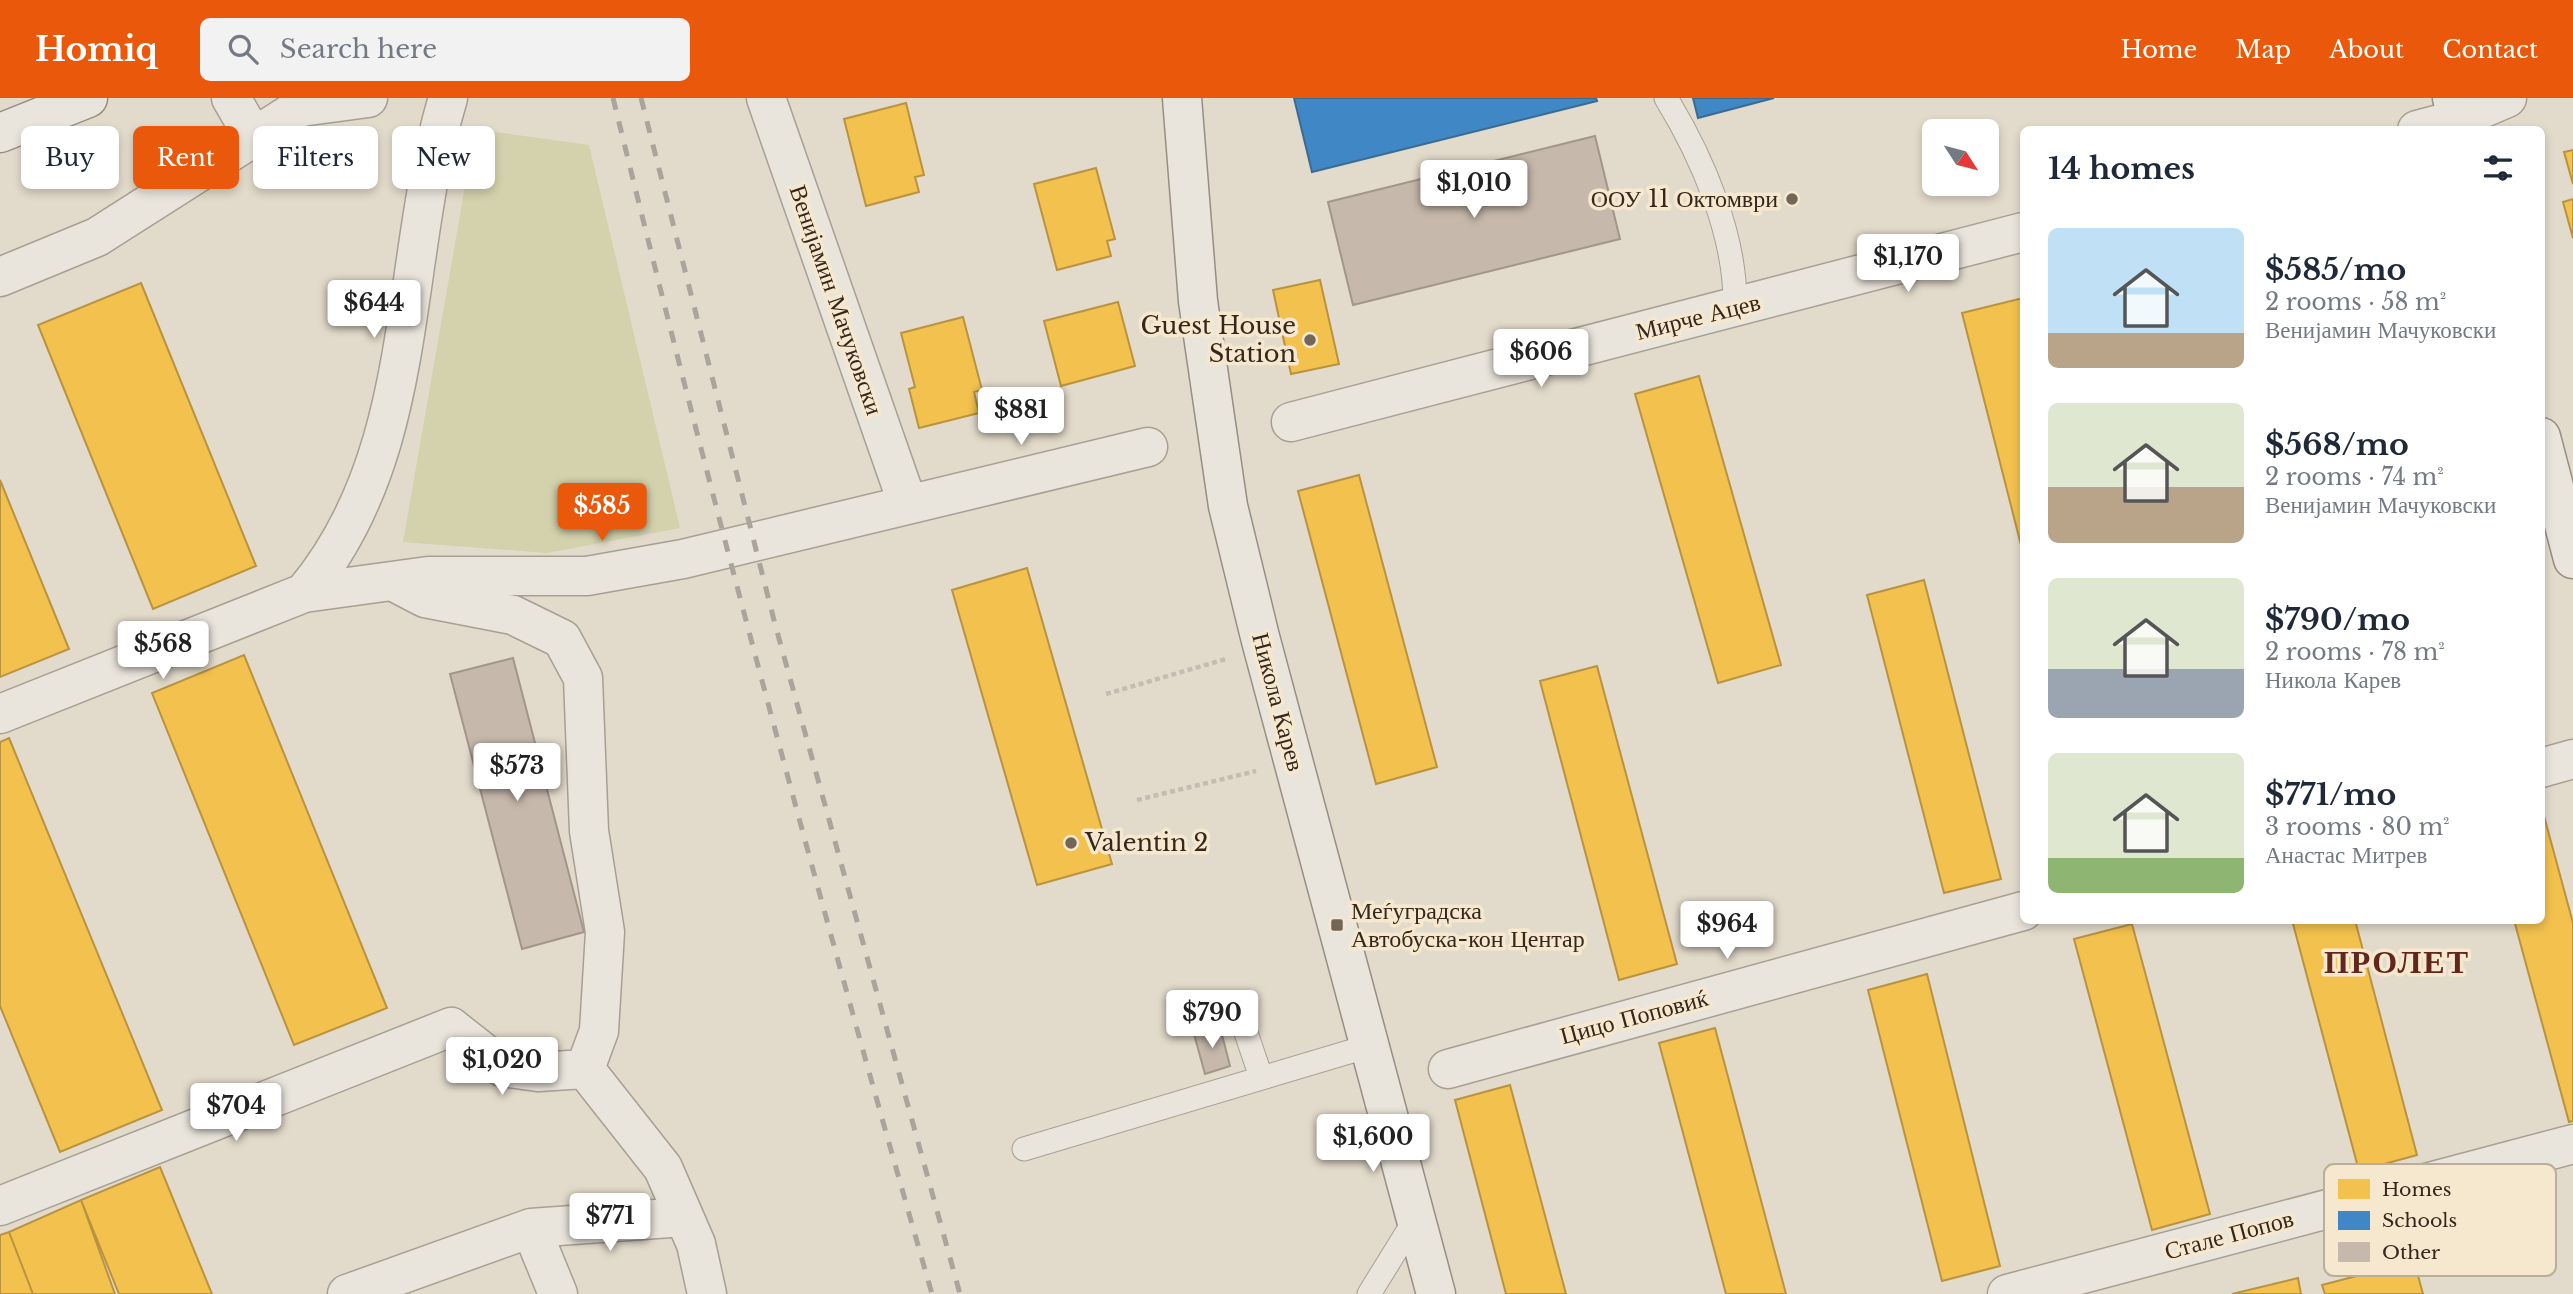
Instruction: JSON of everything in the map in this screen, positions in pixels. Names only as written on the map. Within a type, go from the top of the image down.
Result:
[{"type":"street","points":[[0,132],[88,98]]},
{"type":"street","points":[[0,277],[97,237],[253,136],[231,98]]},
{"type":"street","points":[[267,126],[298,103],[368,98]]},
{"type":"street","points":[[304,593],[327,565],[346,535],[376,467],[404,342],[424,197],[448,98]]},
{"type":"street","name":"Венијамин Мачуковски","points":[[766,98],[907,502]]},
{"type":"street","name":"Никола Карев","points":[[1182,98],[1198,301],[1228,506],[1436,1294]]},
{"type":"street","points":[[2428,126],[2507,98]]},
{"type":"street","name":"Мирче Ацев","points":[[1291,422],[2020,233]]},
{"type":"street","points":[[0,713],[304,593],[390,579],[471,574],[526,578],[587,576],[683,559],[907,502],[1148,447]]},
{"type":"street","points":[[2545,452],[2573,559]]},
{"type":"street","points":[[390,579],[425,598],[513,615],[562,639],[583,678],[589,831],[605,932],[605,969],[599,1031],[585,1069]]},
{"type":"street","points":[[2545,767],[2573,759]]},
{"type":"street","name":"Цицо Поповиќ","points":[[1448,1069],[2020,912]]},
{"type":"street","points":[[0,1206],[451,1027],[502,1067],[538,1072],[585,1069]]},
{"type":"street","points":[[585,1069],[663,1168],[696,1244],[707,1294]]},
{"type":"street","name":"Стале Попов","points":[[2498,1164],[2573,1144]]},
{"type":"street","name":"Стале Попов","points":[[2007,1294],[2324,1210]]},
{"type":"street","points":[[347,1294],[531,1228],[684,1217]]},
{"type":"street","points":[[531,1228],[558,1294]]},
{"type":"lane","points":[[1666,98],[1693,142],[1711,189],[1734,273],[1735,306]]},
{"type":"lane","points":[[1242,1021],[1261,1077]]},
{"type":"lane","points":[[1024,1149],[1369,1046]]},
{"type":"lane","points":[[1369,1294],[1416,1218]]},
{"type":"path","points":[[1106,694],[1230,658]]},
{"type":"path","points":[[1137,800],[1257,771]]},
{"type":"green space","points":[[495,132],[589,145],[680,528],[547,553],[403,542],[465,189],[495,189]]},
{"type":"building: Homes","points":[[906,103],[924,175],[915,177],[919,192],[866,206],[844,119]]},
{"type":"building: Homes","points":[[2573,150],[2573,184],[2564,152]]},
{"type":"building: Homes","points":[[1096,168],[1115,239],[1107,241],[1111,256],[1057,270],[1034,184]]},
{"type":"building: Homes","points":[[2573,199],[2573,238],[2563,202]]},
{"type":"building: Homes","points":[[1320,280],[1339,364],[1291,374],[1273,290]]},
{"type":"building: Homes","points":[[141,283],[256,566],[153,609],[38,325]]},
{"type":"building: Homes","points":[[2020,299],[2020,541],[1962,313]]},
{"type":"building: Homes","points":[[1118,302],[1135,366],[1061,386],[1044,321]]},
{"type":"building: Homes","points":[[963,317],[982,390],[974,392],[979,413],[919,428],[909,389],[915,387],[901,333]]},
{"type":"building: Homes","points":[[1699,376],[1781,665],[1718,683],[1635,394]]},
{"type":"building: Homes","points":[[1359,475],[1437,767],[1376,784],[1298,491]]},
{"type":"building: Homes","points":[[0,480],[69,649],[0,677]]},
{"type":"building: Homes","points":[[1027,568],[1112,864],[1037,885],[952,590]]},
{"type":"building: Homes","points":[[1924,580],[2001,879],[1944,893],[1867,595]]},
{"type":"building: Homes","points":[[244,655],[387,1008],[294,1045],[152,693]]},
{"type":"building: Homes","points":[[1597,666],[1677,964],[1619,980],[1540,681]]},
{"type":"building: Homes","points":[[9,738],[162,1110],[60,1152],[0,1006],[0,742]]},
{"type":"building: Homes","points":[[2545,820],[2573,923],[2573,1121],[2569,1122],[2515,924],[2545,924]]},
{"type":"building: Homes","points":[[2132,924],[2210,1214],[2152,1230],[2074,939]]},
{"type":"building: Homes","points":[[2293,924],[2356,924],[2417,1155],[2384,1164],[2357,1164]]},
{"type":"building: Homes","points":[[1927,974],[2000,1266],[1942,1281],[1868,990]]},
{"type":"building: Homes","points":[[1715,1028],[1786,1294],[1726,1294],[1659,1043]]},
{"type":"building: Homes","points":[[1510,1085],[1566,1294],[1506,1294],[1455,1100]]},
{"type":"building: Homes","points":[[160,1167],[212,1294],[119,1294],[81,1200]]},
{"type":"building: Homes","points":[[81,1200],[115,1294],[33,1294],[9,1232]]},
{"type":"building: Homes","points":[[9,1232],[33,1294],[0,1294],[0,1235]]},
{"type":"building: Homes","points":[[2356,1276],[2418,1276],[2423,1294],[2325,1294],[2322,1285]]},
{"type":"building: Homes","points":[[2298,1278],[2301,1294],[2232,1294]]},
{"type":"building: Schools","points":[[1294,98],[1596,98],[1597,101],[1312,172]]},
{"type":"building: Schools","points":[[1693,98],[1774,98],[1698,118]]},
{"type":"building: Other","points":[[1595,136],[1620,239],[1353,305],[1328,202]]},
{"type":"building: Other","points":[[513,658],[584,932],[522,949],[450,674]]},
{"type":"building: Other","points":[[1220,1027],[1230,1066],[1205,1074],[1194,1034]]},
{"type":"railway","points":[[613,98],[766,698],[932,1294]]},
{"type":"railway","points":[[641,98],[775,624],[960,1294]]},
{"type":"place","name":"ООУ 11 Октомври","points":[[1792,199]]},
{"type":"place","name":"Guest House Station","points":[[1310,340]]},
{"type":"place","name":"Valentin 2","points":[[1071,843]]},
{"type":"place","name":"Меѓуградска Автобуска-кон Центар","points":[[1337,925]]},
{"type":"district","name":"ПРОЛЕТ","points":[[2397,962]]}]
